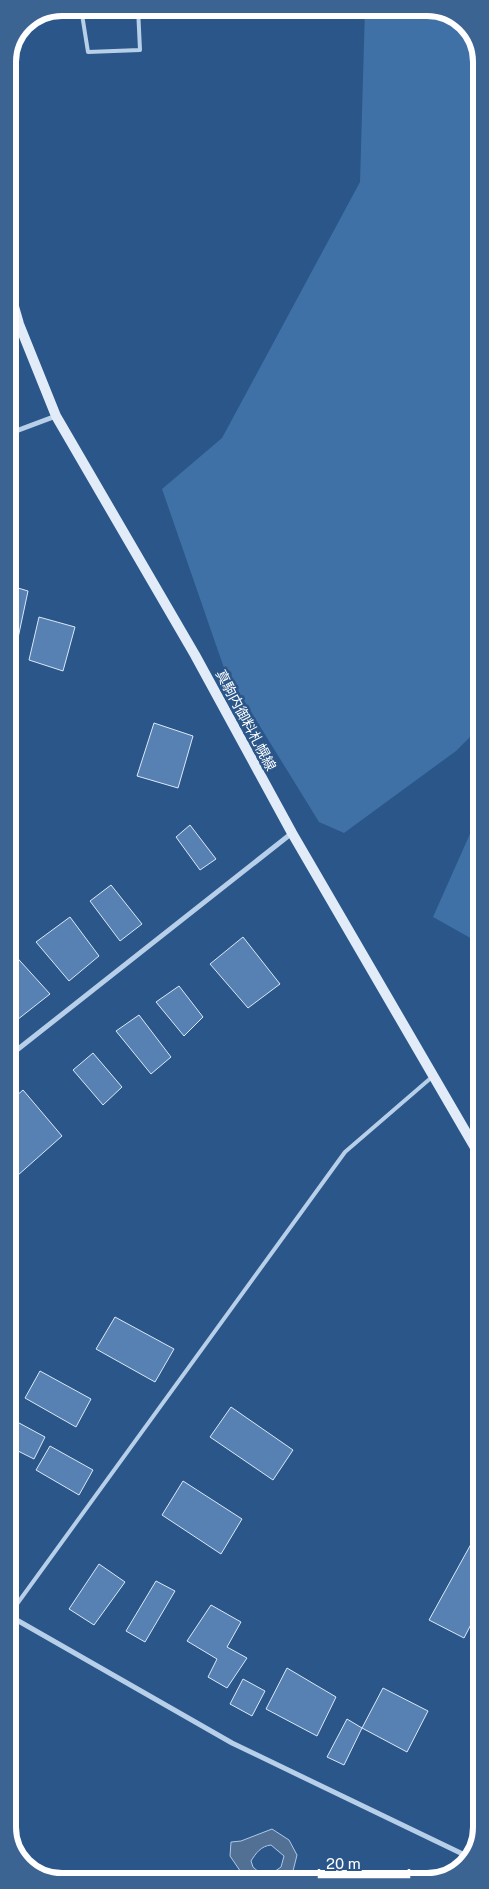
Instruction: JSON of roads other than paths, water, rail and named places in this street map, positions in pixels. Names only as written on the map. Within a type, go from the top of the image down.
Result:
[{"type":"main road","name":"真駒内御料札幌線","points":[[16,314],[56,416],[195,655],[292,833],[473,1145]]},
{"type":"street","points":[[16,431],[56,416]]},
{"type":"street","points":[[16,1051],[292,833]]},
{"type":"street","points":[[16,1619],[232,1743],[463,1854]]},
{"type":"lane","points":[[83,16],[88,52],[140,50],[138,16]]},
{"type":"lane","points":[[16,1605],[345,1152],[432,1077]]}]
